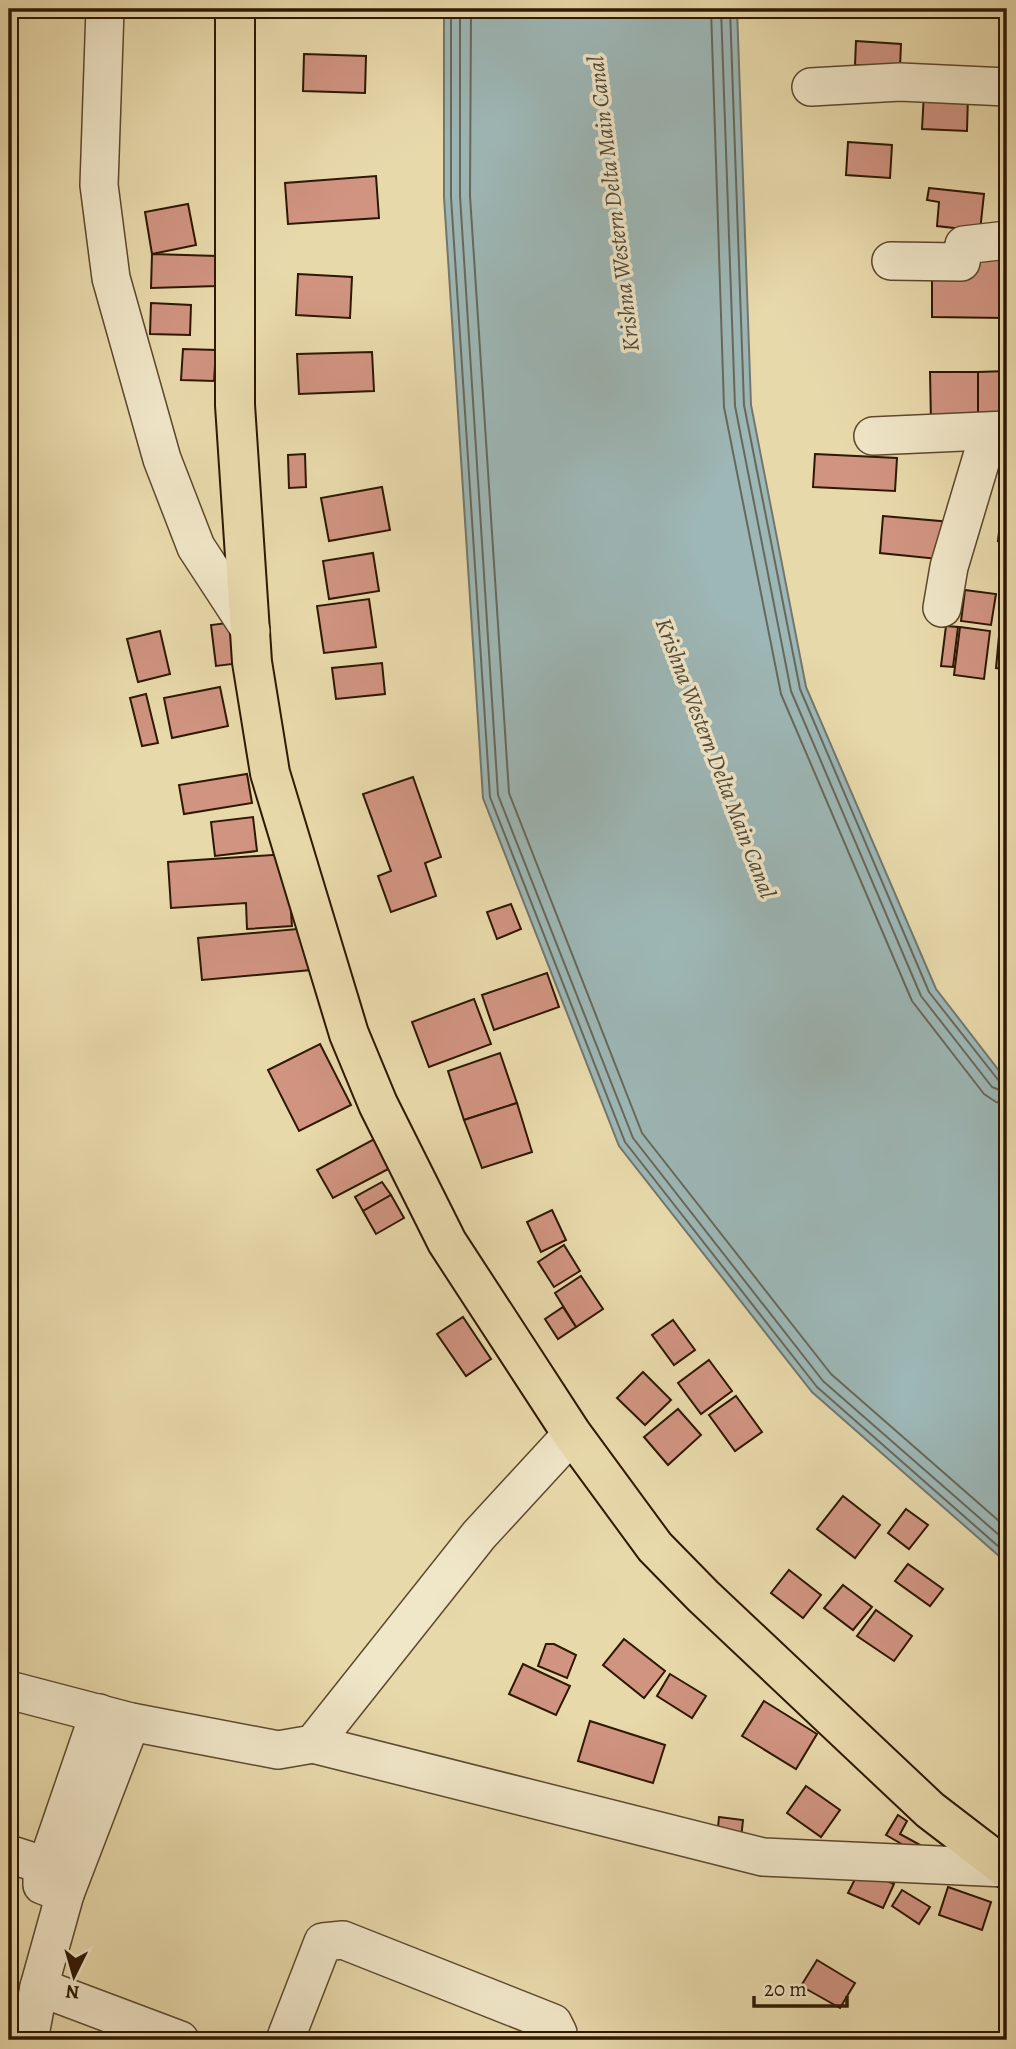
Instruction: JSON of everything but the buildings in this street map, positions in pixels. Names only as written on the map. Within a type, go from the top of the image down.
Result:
[{"type":"main road","points":[[235,9],[235,405],[251,631],[270,773],[349,1034],[373,1093],[447,1242],[572,1434],[655,1547],[703,1596],[930,1810],[1006,1869]]},
{"type":"street","points":[[105,9],[99,185],[111,278],[162,459],[196,547],[251,631]]},
{"type":"street","points":[[811,87],[900,82],[1007,87]]},
{"type":"street","points":[[891,261],[961,262],[964,245],[1007,240]]},
{"type":"street","points":[[873,436],[998,431],[950,567],[942,608]]},
{"type":"street","points":[[313,1744],[479,1535],[572,1434]]},
{"type":"street","points":[[9,1690],[115,1717],[278,1750],[313,1744],[763,1857],[1006,1869]]},
{"type":"street","points":[[29,2040],[56,1880],[115,1717]]},
{"type":"street","points":[[9,1854],[56,1880]]},
{"type":"street","points":[[285,2040],[323,1942],[330,1939],[343,1940],[553,2023],[558,2033],[557,2040]]},
{"type":"street","points":[[39,1987],[180,2040]]},
{"type":"water","name":"Krishna Western Delta Main Canal","points":[[444,9],[737,9],[751,405],[806,687],[936,989],[1007,1081],[1007,1563],[812,1392],[619,1146],[483,798],[444,197]]}]
